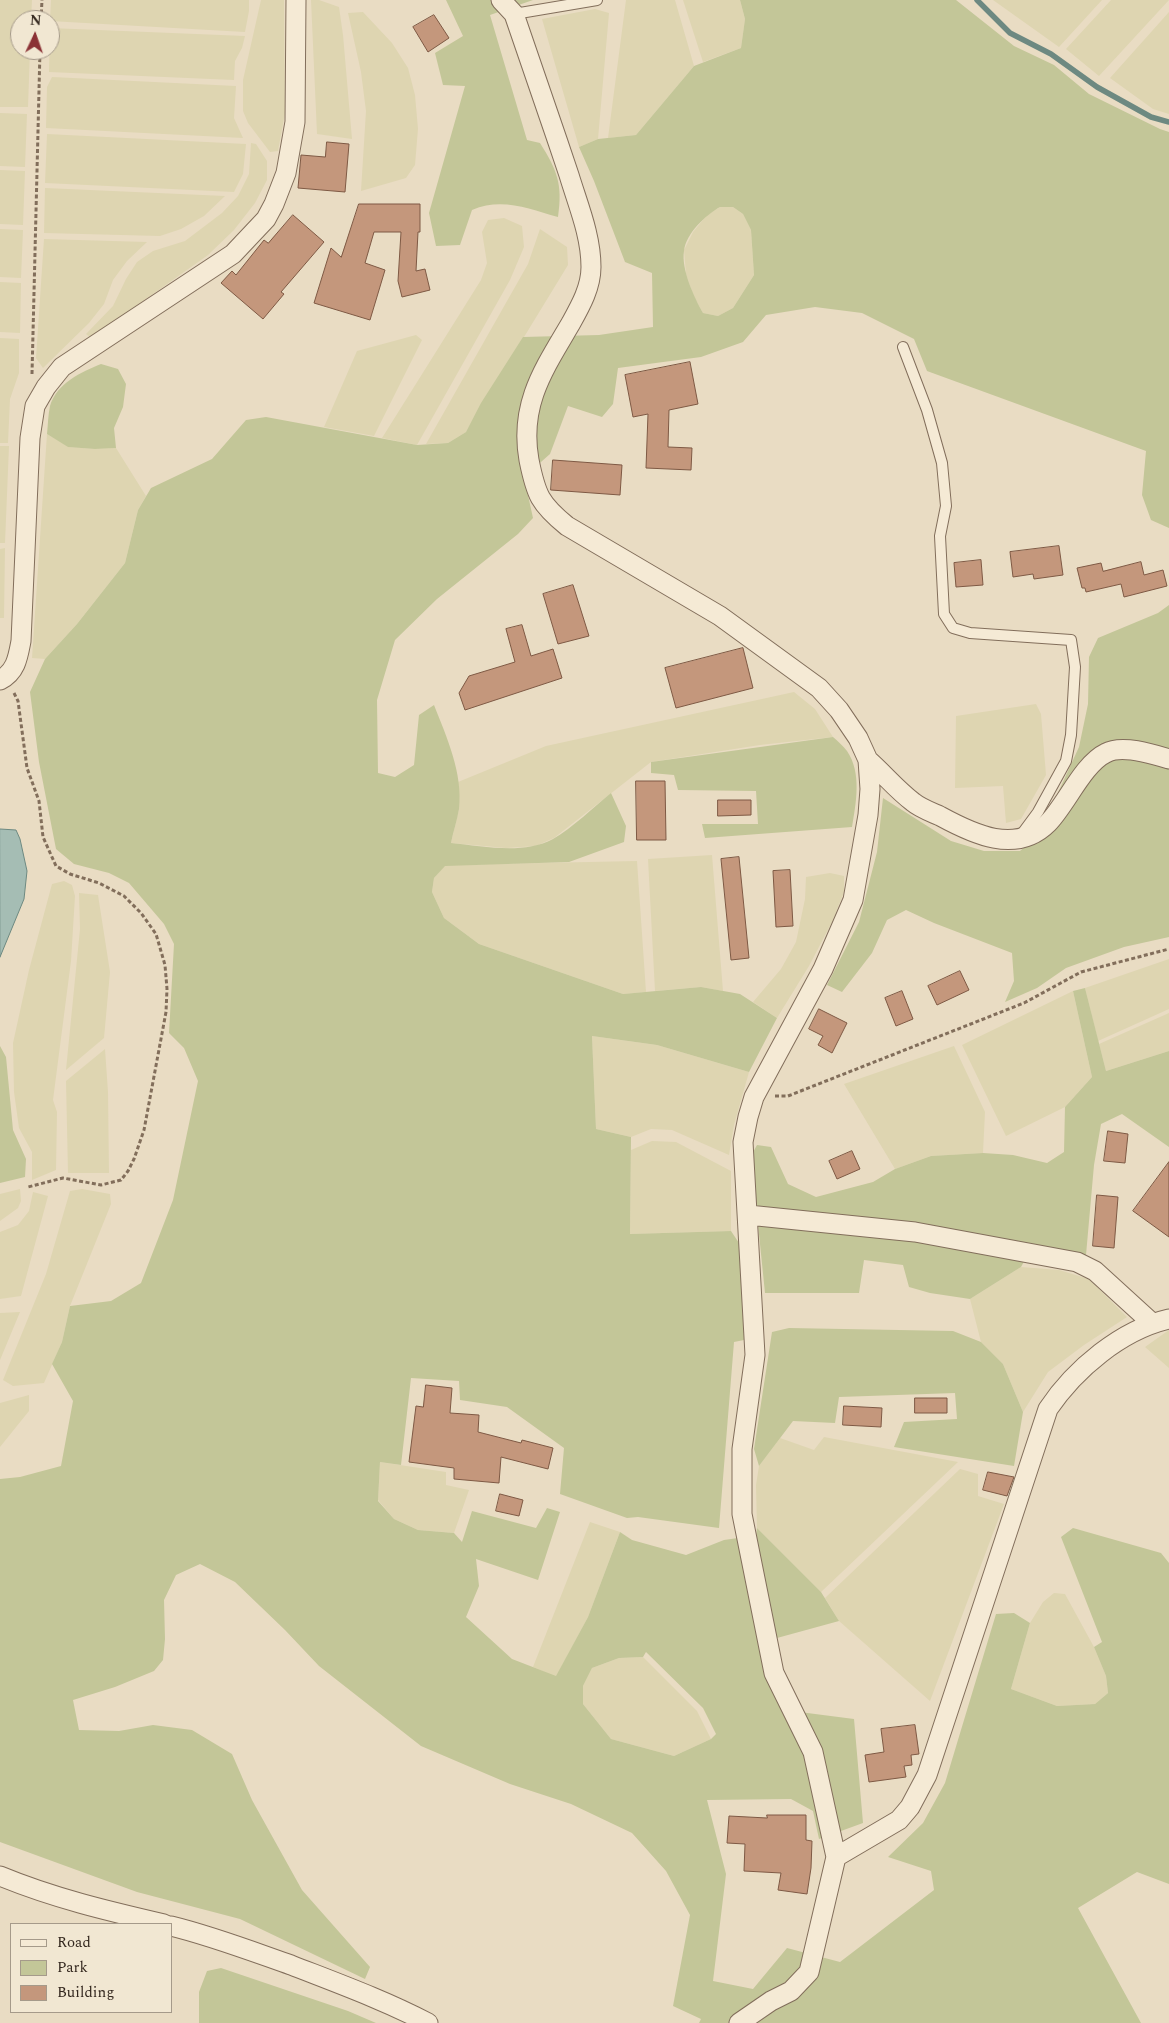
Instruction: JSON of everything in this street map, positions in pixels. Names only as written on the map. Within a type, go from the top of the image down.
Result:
[{"type":"street","points":[[3,678],[16,664],[21,641],[30,438],[34,406],[62,368],[233,254],[266,218],[274,204],[286,173],[295,122],[296,0]]},
{"type":"street","points":[[508,7],[587,232],[591,267],[589,286],[548,361],[531,397],[526,429],[533,481],[539,498],[551,513],[567,526],[720,616],[819,688],[839,710],[858,738],[868,760],[870,788],[868,815],[852,900],[823,970],[754,1097],[743,1142],[755,1355],[742,1449],[742,1514],[774,1673],[812,1752],[836,1857],[809,1972],[791,1991],[771,2001],[739,2023]]},
{"type":"street","points":[[868,760],[913,802],[973,832],[993,839],[1018,840],[1030,836],[1048,823],[1094,761],[1107,752],[1127,749],[1169,759]]},
{"type":"street","points":[[748,1215],[914,1232],[1077,1262],[1095,1271],[1160,1321]]},
{"type":"street","points":[[836,1857],[899,1820],[910,1808],[927,1775],[1048,1409],[1061,1390],[1105,1350],[1131,1332],[1160,1321]]},
{"type":"street","points":[[0,1876],[78,1904],[160,1923]]},
{"type":"street","points":[[172,1926],[202,1933],[325,1978],[428,2023]]},
{"type":"lane","points":[[508,7],[597,0]]},
{"type":"lane","points":[[904,347],[927,410],[942,463],[946,506],[940,536],[944,614],[953,628],[970,634],[1071,640],[1075,668],[1071,735],[1066,761],[1038,812],[1018,840]]},
{"type":"path","points":[[40,60],[32,380],[41,394]]},
{"type":"path","points":[[3,678],[18,701],[27,768],[39,801],[43,837],[56,866],[70,874],[100,883],[124,896],[141,913],[156,934],[165,965],[167,989],[166,1012],[144,1130],[128,1171],[121,1180],[101,1185],[63,1178],[28,1187]]},
{"type":"path","points":[[754,1097],[788,1096],[1024,1004],[1081,972],[1169,949]]},
{"type":"shaded area","points":[[0,0],[32,0],[32,10],[10,10],[10,60],[30,60],[28,107],[0,107]]},
{"type":"shaded area","points":[[51,0],[249,0],[245,32],[60,22],[60,10],[51,10]]},
{"type":"shaded area","points":[[261,0],[284,0],[285,113],[278,151],[270,152],[248,123],[243,111],[243,80]]},
{"type":"shaded area","points":[[311,0],[319,0],[339,7],[352,139],[317,134]]},
{"type":"shaded area","points":[[626,0],[675,0],[694,66],[636,135],[608,138]]},
{"type":"shaded area","points":[[683,0],[740,0],[745,19],[741,48],[703,62]]},
{"type":"shaded area","points":[[993,0],[1102,0],[1059,47]]},
{"type":"shaded area","points":[[1111,0],[1169,0],[1099,76],[1066,49]]},
{"type":"shaded area","points":[[595,9],[609,13],[598,139],[579,147],[542,19]]},
{"type":"shaded area","points":[[363,12],[392,43],[408,68],[415,95],[418,129],[415,165],[406,178],[361,191],[366,111],[361,72],[348,13]]},
{"type":"shaded area","points":[[1169,12],[1169,114],[1153,109],[1110,78]]},
{"type":"shaded area","points":[[60,28],[245,36],[242,48],[235,61],[234,80],[49,72],[49,60],[60,60]]},
{"type":"shaded area","points":[[52,77],[236,86],[234,118],[243,138],[46,128],[47,87]]},
{"type":"shaded area","points":[[0,113],[27,114],[25,167],[0,166]]},
{"type":"shaded area","points":[[47,134],[246,144],[243,174],[234,192],[45,183]]},
{"type":"shaded area","points":[[251,143],[256,144],[267,161],[267,180],[255,203],[234,230],[208,255],[91,338],[86,334],[113,306],[126,279],[137,262],[153,251],[185,241],[222,213],[238,196],[249,174]]},
{"type":"shaded area","points":[[0,170],[25,171],[23,225],[0,224]]},
{"type":"shaded area","points":[[45,188],[225,196],[204,216],[181,229],[160,236],[44,233]]},
{"type":"shaded area","points":[[720,207],[733,207],[743,214],[751,230],[754,275],[733,308],[718,316],[703,313],[693,295],[686,274],[684,250],[693,232],[707,215]]},
{"type":"shaded area","points":[[504,218],[522,226],[524,247],[510,280],[417,445],[382,438],[481,280],[487,263],[482,232],[488,220]]},
{"type":"shaded area","points":[[0,229],[23,230],[21,278],[0,277]]},
{"type":"shaded area","points":[[540,229],[567,247],[568,265],[466,432],[448,443],[426,444],[528,264]]},
{"type":"shaded area","points":[[44,239],[147,242],[127,261],[113,280],[104,304],[89,323],[43,368],[36,358]]},
{"type":"shaded area","points":[[0,282],[21,283],[20,333],[0,332]]},
{"type":"shaded area","points":[[416,335],[422,340],[374,436],[324,427],[357,351]]},
{"type":"shaded area","points":[[0,338],[19,339],[19,373],[10,399],[8,443],[0,443]]},
{"type":"shaded area","points":[[47,434],[69,447],[116,448],[146,496],[138,510],[125,563],[77,624],[45,659],[32,658]]},
{"type":"shaded area","points":[[0,446],[9,446],[5,543],[0,543]]},
{"type":"shaded area","points":[[5,548],[4,618],[0,618],[0,549]]},
{"type":"shaded area","points":[[794,692],[815,709],[833,737],[760,745],[651,762],[554,838],[536,846],[506,848],[451,843],[459,809],[458,782],[546,746]]},
{"type":"shaded area","points":[[1036,704],[1041,714],[1046,775],[1021,819],[1006,823],[1003,786],[955,788],[956,716]]},
{"type":"shaded area","points":[[0,829],[16,830],[20,839],[27,871],[24,899],[0,957]]},
{"type":"shaded area","points":[[712,855],[723,991],[701,987],[655,991],[648,859]]},
{"type":"shaded area","points":[[637,861],[646,992],[623,994],[479,944],[444,918],[432,892],[434,878],[445,865]]},
{"type":"shaded area","points":[[830,873],[844,876],[844,892],[832,922],[809,966],[777,1018],[753,1002],[781,969],[796,942],[805,899],[806,877]]},
{"type":"shaded area","points":[[64,881],[72,885],[75,896],[71,961],[53,1100],[57,1112],[56,1170],[32,1180],[32,1152],[19,1128],[14,1092],[13,1043],[29,970],[52,884]]},
{"type":"shaded area","points":[[79,893],[98,895],[110,972],[104,1038],[66,1070],[80,929]]},
{"type":"shaded area","points":[[1169,959],[1169,1009],[1098,1041],[1085,988]]},
{"type":"shaded area","points":[[1073,991],[1092,1077],[1065,1107],[1006,1136],[962,1045]]},
{"type":"shaded area","points":[[1169,1013],[1169,1051],[1106,1071],[1099,1044]]},
{"type":"shaded area","points":[[592,1036],[657,1045],[749,1072],[734,1125],[729,1155],[672,1130],[651,1129],[631,1137],[596,1129]]},
{"type":"shaded area","points":[[954,1046],[985,1112],[983,1153],[931,1156],[895,1169],[844,1084]]},
{"type":"shaded area","points":[[105,1049],[108,1092],[109,1173],[68,1173],[66,1081]]},
{"type":"shaded area","points":[[652,1141],[676,1142],[731,1171],[731,1231],[630,1234],[631,1150]]},
{"type":"shaded area","points":[[20,1189],[21,1201],[18,1208],[0,1221],[0,1194]]},
{"type":"shaded area","points":[[82,1189],[110,1194],[111,1204],[70,1306],[62,1342],[44,1383],[13,1386],[3,1380],[46,1274],[70,1191]]},
{"type":"shaded area","points":[[33,1192],[48,1196],[21,1296],[0,1299],[0,1232],[18,1225],[29,1211]]},
{"type":"shaded area","points":[[1021,1267],[1059,1270],[1089,1279],[1127,1317],[1084,1345],[1048,1372],[1023,1412],[1003,1364],[981,1342],[970,1299]]},
{"type":"shaded area","points":[[20,1312],[0,1360],[0,1313]]},
{"type":"shaded area","points":[[1169,1330],[1169,1368],[1145,1347]]},
{"type":"shaded area","points":[[29,1395],[29,1411],[0,1447],[0,1403]]},
{"type":"shaded area","points":[[824,1437],[958,1462],[821,1592],[757,1528],[756,1485],[759,1466],[780,1438],[814,1450]]},
{"type":"shaded area","points":[[380,1462],[446,1472],[446,1485],[469,1490],[454,1533],[418,1530],[394,1519],[378,1500]]},
{"type":"shaded area","points":[[960,1469],[978,1474],[978,1496],[1004,1504],[930,1701],[839,1621],[825,1598]]},
{"type":"shaded area","points":[[590,1522],[620,1532],[588,1617],[556,1677],[533,1667]]},
{"type":"shaded area","points":[[1054,1593],[1065,1594],[1094,1647],[1106,1676],[1108,1693],[1095,1704],[1057,1706],[1011,1689],[1030,1623],[1043,1602]]},
{"type":"shaded area","points":[[643,1657],[697,1711],[711,1739],[674,1756],[611,1739],[583,1704],[583,1686],[592,1668],[619,1658]]},
{"type":"green space","points":[[446,0],[533,0],[490,15],[527,140],[540,143],[551,161],[560,195],[558,217],[505,204],[483,206],[472,210],[460,245],[436,246],[429,213],[465,86],[443,85],[435,53],[463,36]]},
{"type":"green space","points":[[740,0],[956,0],[1014,46],[1054,65],[1089,94],[1169,132],[1169,528],[1151,520],[1142,495],[1146,451],[927,371],[914,339],[862,313],[815,307],[766,315],[743,342],[701,357],[618,368],[613,404],[602,417],[568,406],[550,454],[524,477],[533,518],[518,534],[437,599],[395,640],[377,700],[378,773],[395,777],[414,765],[419,715],[434,705],[453,756],[459,782],[459,809],[451,843],[503,848],[529,847],[541,844],[568,829],[611,793],[626,826],[624,842],[569,862],[445,866],[434,878],[432,892],[444,918],[479,944],[623,994],[701,987],[740,994],[777,1018],[749,1072],[657,1045],[592,1036],[596,1129],[631,1137],[630,1234],[731,1231],[743,1249],[744,1340],[734,1342],[719,1528],[638,1517],[627,1518],[560,1494],[564,1448],[507,1407],[460,1400],[459,1381],[411,1378],[401,1465],[380,1462],[378,1501],[394,1519],[418,1530],[454,1533],[462,1542],[472,1511],[536,1528],[547,1508],[560,1512],[538,1580],[476,1559],[479,1586],[466,1617],[512,1659],[556,1676],[588,1617],[620,1532],[632,1540],[686,1555],[724,1540],[738,1538],[784,1710],[854,1719],[863,1823],[819,1839],[813,1811],[791,1799],[707,1800],[726,1874],[713,1981],[753,1989],[787,1948],[840,1962],[934,1890],[931,1871],[888,1857],[923,1823],[945,1783],[996,1614],[1014,1613],[1030,1623],[1011,1689],[1057,1706],[1095,1704],[1108,1693],[1106,1676],[1094,1647],[1102,1642],[1061,1537],[1073,1528],[1161,1553],[1169,1563],[1169,1884],[1137,1872],[1078,1908],[1141,2023],[699,2023],[701,2019],[673,2006],[690,1915],[666,1871],[632,1833],[571,1804],[510,1784],[421,1746],[319,1666],[235,1582],[200,1564],[176,1575],[164,1600],[165,1639],[163,1660],[154,1671],[115,1687],[73,1700],[79,1730],[119,1731],[153,1725],[192,1730],[232,1754],[252,1800],[302,1890],[370,1967],[365,1979],[240,1919],[137,1892],[0,1842],[0,1479],[20,1477],[61,1466],[73,1401],[52,1364],[62,1342],[70,1306],[111,1301],[141,1283],[173,1200],[198,1081],[184,1048],[169,1033],[174,944],[164,924],[129,883],[109,873],[74,864],[56,849],[39,762],[30,692],[45,659],[77,624],[125,563],[138,510],[151,488],[212,459],[246,420],[266,417],[417,445],[448,443],[466,432],[481,403],[523,337],[599,335],[653,327],[652,273],[625,262],[579,147],[598,139],[636,135],[694,66],[741,48],[745,19]],"holes":[[[720,207],[733,207],[743,214],[751,230],[754,275],[733,308],[718,316],[703,313],[689,283],[684,266],[684,251],[688,238],[693,231],[703,220]],[[646,1652],[703,1708],[716,1734],[711,1739],[674,1756],[611,1739],[583,1704],[583,1686],[592,1668],[619,1658],[643,1657]]]},
{"type":"green space","points":[[101,364],[118,369],[126,384],[123,407],[114,428],[116,448],[68,447],[47,434],[48,416],[53,398],[71,379]]},
{"type":"green space","points":[[1169,605],[1169,937],[1124,947],[1066,968],[1037,988],[1005,1002],[1014,981],[1012,953],[934,923],[906,910],[887,920],[872,953],[842,992],[827,985],[859,922],[877,852],[883,798],[951,841],[984,851],[1020,851],[1039,834],[1079,747],[1088,704],[1089,657],[1098,638],[1158,613]]},
{"type":"green space","points":[[833,737],[847,751],[855,769],[857,788],[852,827],[705,838],[702,824],[758,824],[756,791],[678,790],[674,775],[651,773],[651,762]]},
{"type":"green space","points":[[1085,988],[1106,1071],[1169,1051],[1169,1147],[1122,1114],[1101,1124],[1094,1165],[1086,1255],[1033,1245],[1021,1267],[970,1299],[930,1293],[909,1287],[903,1265],[864,1260],[859,1293],[765,1293],[751,1156],[757,1145],[771,1147],[788,1184],[816,1197],[873,1182],[895,1169],[931,1156],[983,1153],[1013,1155],[1047,1163],[1064,1152],[1065,1107],[1092,1077],[1073,991]]},
{"type":"green space","points":[[0,1046],[6,1057],[13,1130],[26,1159],[25,1177],[0,1183]]},
{"type":"green space","points":[[789,1328],[953,1331],[981,1342],[1003,1364],[1023,1412],[1014,1466],[894,1447],[904,1422],[957,1419],[955,1393],[839,1397],[835,1423],[793,1421],[759,1466],[754,1449],[772,1332]]},
{"type":"green space","points":[[757,1528],[821,1592],[839,1621],[777,1638],[756,1536]]},
{"type":"green space","points":[[221,1968],[348,2011],[376,2023],[199,2023],[199,1992],[207,1971]]},
{"type":"building","points":[[434,15],[449,38],[428,52],[413,27]]},
{"type":"building","points":[[327,142],[349,144],[345,192],[298,188],[301,155],[325,157]]},
{"type":"building","points":[[359,204],[420,204],[420,232],[418,232],[416,271],[425,269],[430,290],[402,297],[398,281],[401,232],[374,232],[365,263],[385,270],[370,320],[314,303],[331,248],[341,257]]},
{"type":"building","points":[[293,215],[324,242],[281,292],[284,294],[263,319],[221,283],[232,271],[236,275],[264,240],[268,243]]},
{"type":"building","points":[[690,362],[698,404],[669,410],[668,447],[692,448],[691,470],[646,468],[648,414],[633,417],[625,375]]},
{"type":"building","points":[[553,460],[622,465],[620,495],[551,490]]},
{"type":"building","points":[[1059,546],[1063,575],[1034,579],[1033,574],[1013,577],[1010,552]]},
{"type":"building","points":[[981,560],[983,585],[956,587],[954,563]]},
{"type":"building","points":[[1141,562],[1144,575],[1163,570],[1167,586],[1124,597],[1121,584],[1086,592],[1085,588],[1082,588],[1077,568],[1101,563],[1103,571]]},
{"type":"building","points":[[573,585],[589,636],[558,644],[543,594]]},
{"type":"building","points":[[522,625],[531,656],[553,649],[562,678],[465,710],[459,693],[469,676],[515,662],[506,629]]},
{"type":"building","points":[[743,648],[753,688],[676,708],[665,668]]},
{"type":"building","points":[[636,781],[665,781],[666,840],[637,840]]},
{"type":"building","points":[[718,800],[751,800],[751,815],[718,816]]},
{"type":"building","points":[[739,857],[749,958],[731,960],[721,859]]},
{"type":"building","points":[[790,870],[793,926],[776,927],[773,871]]},
{"type":"building","points":[[960,971],[969,990],[937,1005],[928,986]]},
{"type":"building","points":[[902,991],[913,1019],[896,1026],[885,998]]},
{"type":"building","points":[[819,1009],[847,1023],[832,1053],[818,1045],[823,1036],[809,1029]]},
{"type":"building","points":[[1108,1131],[1128,1134],[1125,1163],[1104,1161]]},
{"type":"building","points":[[852,1151],[860,1169],[837,1179],[829,1161]]},
{"type":"building","points":[[1169,1162],[1169,1237],[1133,1211]]},
{"type":"building","points":[[1097,1195],[1118,1197],[1114,1248],[1093,1246]]},
{"type":"building","points":[[426,1385],[452,1388],[450,1413],[479,1415],[478,1432],[521,1443],[522,1440],[553,1448],[548,1469],[501,1457],[499,1483],[454,1479],[454,1468],[409,1462],[416,1406],[423,1407]]},
{"type":"building","points":[[915,1398],[947,1398],[947,1413],[915,1413]]},
{"type":"building","points":[[844,1406],[882,1408],[881,1427],[843,1425]]},
{"type":"building","points":[[988,1472],[1014,1477],[1007,1496],[983,1490]]},
{"type":"building","points":[[500,1494],[523,1500],[519,1516],[496,1511]]},
{"type":"building","points":[[915,1725],[919,1754],[911,1755],[912,1765],[904,1766],[906,1777],[869,1782],[865,1755],[884,1752],[881,1729]]},
{"type":"building","points":[[767,1815],[806,1815],[806,1840],[812,1841],[811,1868],[807,1894],[778,1890],[781,1873],[744,1871],[745,1844],[727,1843],[729,1816],[767,1818]]},
{"type":"waterway","points":[[977,0],[1010,33],[1051,54],[1097,87],[1151,117],[1169,122]]}]
